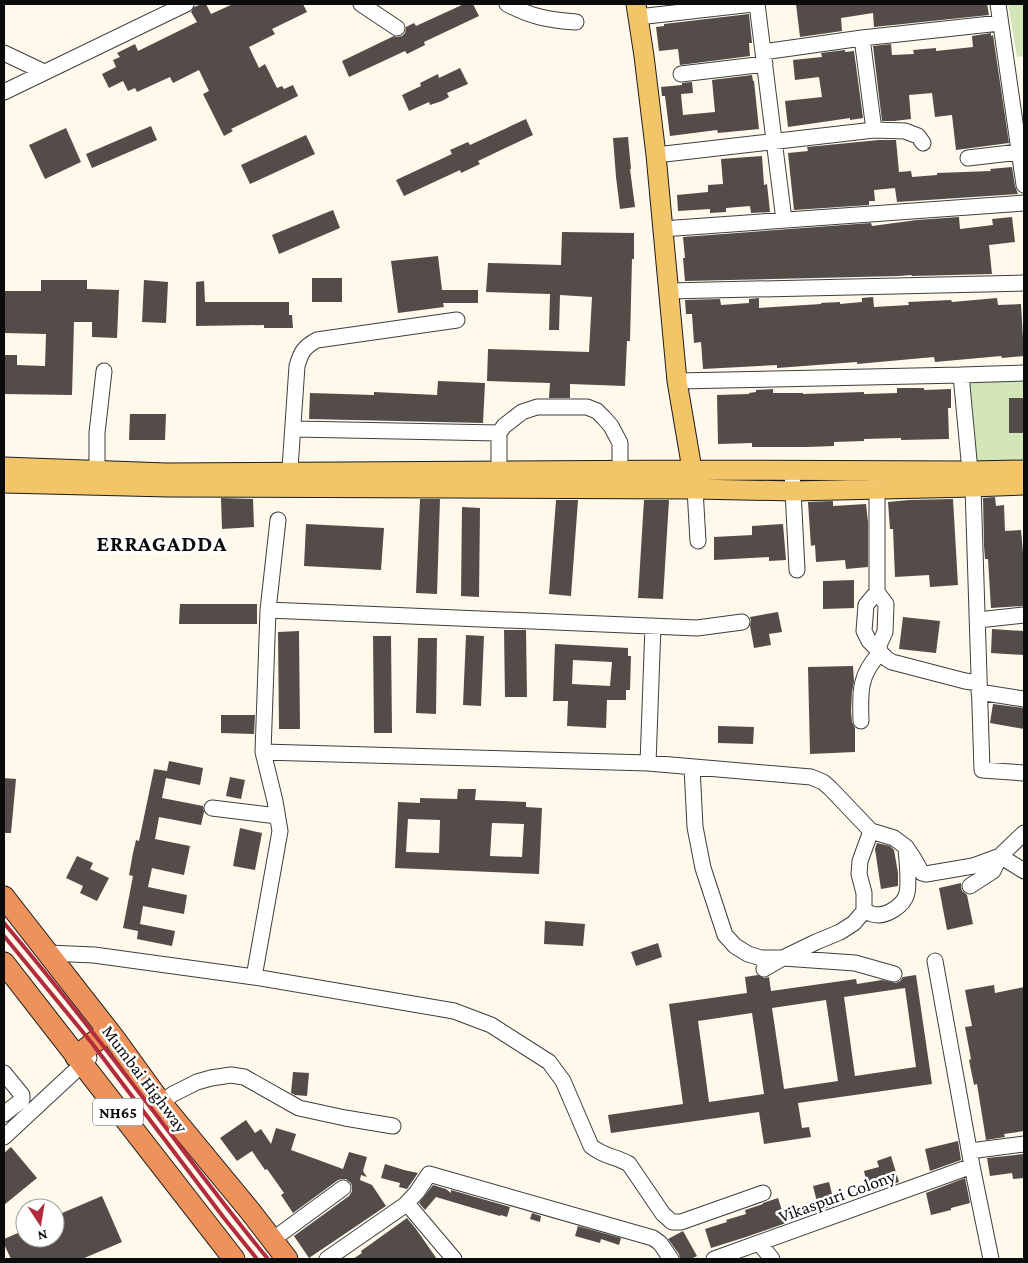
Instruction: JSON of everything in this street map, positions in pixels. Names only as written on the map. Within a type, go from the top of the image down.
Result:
[{"type":"highway","name":"Mumbai Highway","points":[[4,897],[161,1103],[288,1259]]},
{"type":"highway","name":"NH65","points":[[4,964],[234,1259]]},
{"type":"highway","points":[[79,1061],[111,1035]]},
{"type":"main road","points":[[637,10],[656,154],[677,381],[695,489]]},
{"type":"main road","points":[[4,467],[290,479],[793,491],[877,480],[971,479],[1024,485]]},
{"type":"main road","points":[[4,483],[168,486],[499,471],[620,470],[792,470],[877,480]]},
{"type":"main road","points":[[971,479],[1024,470]]},
{"type":"street","points":[[4,92],[186,4]]},
{"type":"street","points":[[361,4],[397,28]]},
{"type":"street","points":[[507,4],[517,10],[540,18],[576,22]]},
{"type":"street","points":[[637,10],[753,4]]},
{"type":"street","points":[[757,4],[784,220]]},
{"type":"street","points":[[998,4],[1024,185]]},
{"type":"street","points":[[681,74],[862,38],[1000,22]]},
{"type":"street","points":[[862,38],[874,130]]},
{"type":"street","points":[[4,53],[44,72]]},
{"type":"street","points":[[656,154],[874,130],[905,131],[918,136],[923,143]]},
{"type":"street","points":[[968,158],[1020,152]]},
{"type":"street","points":[[662,229],[1024,203]]},
{"type":"street","points":[[668,291],[1024,283]]},
{"type":"street","points":[[290,479],[297,366],[300,355],[307,346],[317,340],[457,320]]},
{"type":"street","points":[[97,471],[97,433],[104,371]]},
{"type":"street","points":[[677,381],[1024,373]]},
{"type":"street","points":[[961,375],[971,479],[978,620],[982,770],[1024,773]]},
{"type":"street","points":[[499,471],[499,433],[512,418],[537,407],[587,408],[597,411],[615,433],[620,443],[620,470]]},
{"type":"street","points":[[294,429],[499,433]]},
{"type":"street","points":[[792,470],[797,570]]},
{"type":"street","points":[[877,480],[877,588],[886,604],[886,632],[878,645],[880,653]]},
{"type":"street","points":[[695,489],[698,541]]},
{"type":"street","points":[[254,977],[280,831],[263,752],[268,610],[278,520]]},
{"type":"street","points":[[877,588],[866,605],[864,631],[869,641],[887,660],[965,681],[979,688],[1024,700]]},
{"type":"street","points":[[268,610],[698,628],[742,622]]},
{"type":"street","points":[[978,620],[1024,615]]},
{"type":"street","points":[[648,763],[653,626]]},
{"type":"street","points":[[861,721],[860,695],[863,678],[880,653]]},
{"type":"street","points":[[263,752],[648,763],[812,777],[830,788],[871,831],[894,838],[906,847],[914,858],[919,870],[926,874],[973,866],[1000,856]]},
{"type":"street","points":[[692,767],[695,827],[703,868],[725,935],[734,946],[748,954],[761,958],[855,963],[894,974]]},
{"type":"street","points":[[212,808],[277,816]]},
{"type":"street","points":[[764,969],[783,958],[840,932],[854,923],[864,910],[864,892],[859,874],[860,861],[871,831]]},
{"type":"street","points":[[970,886],[993,871],[1000,856],[1024,833]]},
{"type":"street","points":[[864,910],[872,914],[880,914],[896,908],[903,901],[907,893],[906,847]]},
{"type":"street","points":[[1000,856],[1024,871]]},
{"type":"street","points":[[48,953],[94,954],[254,977],[454,1011],[491,1025],[549,1062],[562,1081],[591,1146],[598,1152],[623,1160],[629,1164],[663,1214],[672,1222],[681,1222],[763,1193]]},
{"type":"street","points":[[934,961],[971,1159],[992,1259]]},
{"type":"street","points":[[4,1137],[79,1061]]},
{"type":"street","points":[[4,1073],[22,1095],[22,1100],[4,1114]]},
{"type":"street","points":[[161,1103],[173,1094],[197,1082],[231,1075],[244,1077],[299,1108],[393,1126]]},
{"type":"street","name":"Vikaspuri Colony","points":[[714,1259],[760,1244],[971,1159],[1024,1144]]},
{"type":"street","points":[[326,1259],[405,1205],[417,1192],[429,1174],[654,1238],[660,1243],[671,1259]]},
{"type":"street","points":[[272,1240],[343,1188]]},
{"type":"street","points":[[405,1205],[410,1207],[454,1259]]},
{"type":"street","points":[[760,1244],[772,1259]]},
{"type":"green space","points":[[1008,4],[1024,4],[1024,56],[1017,57]]},
{"type":"green space","points":[[1024,375],[1024,464],[971,464],[963,378]]},
{"type":"building","points":[[206,4],[211,14],[233,4],[303,4],[307,12],[272,29],[275,34],[249,47],[259,68],[265,64],[277,88],[282,86],[284,89],[293,85],[298,96],[231,129],[233,131],[224,136],[203,94],[209,91],[199,70],[173,83],[170,77],[137,92],[135,88],[128,91],[123,81],[109,88],[102,74],[116,67],[113,60],[120,57],[117,53],[135,44],[138,51],[197,22],[191,12],[194,7]]},
{"type":"building","points":[[464,4],[473,4],[479,16],[424,42],[425,45],[407,54],[405,51],[349,77],[342,61],[394,36],[402,36],[405,33],[406,27],[414,23],[416,26]]},
{"type":"building","points":[[796,4],[987,4],[989,15],[874,27],[873,13],[841,18],[842,31],[800,37]]},
{"type":"building","points":[[749,14],[752,43],[749,43],[750,56],[680,65],[678,49],[659,51],[656,27],[664,26],[664,24]]},
{"type":"building","points":[[991,33],[991,36],[993,35],[1009,143],[956,150],[952,115],[935,117],[932,93],[909,95],[911,119],[882,121],[873,46],[891,44],[892,55],[914,54],[913,50],[936,48],[936,51],[973,47],[972,36]]},
{"type":"building","points":[[845,50],[845,52],[854,51],[863,118],[850,120],[850,118],[788,127],[785,101],[822,97],[819,77],[795,80],[793,60],[822,57],[821,53]]},
{"type":"building","points":[[460,68],[468,84],[447,93],[449,97],[442,101],[430,105],[429,102],[409,111],[402,95],[421,86],[420,83],[438,74],[439,78]]},
{"type":"building","points":[[752,75],[759,129],[718,133],[717,130],[670,136],[665,96],[662,96],[661,87],[692,82],[693,93],[681,94],[683,115],[715,112],[712,80]]},
{"type":"building","points":[[526,119],[533,135],[478,161],[480,164],[461,173],[460,170],[404,196],[396,180],[452,154],[450,150],[468,142],[470,145]]},
{"type":"building","points":[[151,126],[157,140],[92,168],[86,154]]},
{"type":"building","points":[[66,128],[81,162],[45,179],[29,145]]},
{"type":"building","points":[[306,135],[315,154],[250,184],[241,165]]},
{"type":"building","points":[[628,137],[635,207],[620,209],[613,138]]},
{"type":"building","points":[[896,140],[899,172],[911,171],[912,177],[937,175],[937,173],[991,171],[990,169],[1012,167],[1018,194],[897,202],[895,188],[874,190],[875,201],[869,201],[869,205],[794,210],[788,153],[808,151],[807,147]]},
{"type":"building","points":[[762,156],[764,185],[767,184],[770,212],[751,213],[750,206],[726,208],[726,212],[710,213],[710,209],[678,211],[677,195],[708,192],[708,185],[723,184],[721,159]]},
{"type":"building","points":[[333,210],[340,228],[279,254],[272,235]]},
{"type":"building","points":[[959,217],[960,229],[993,225],[992,219],[1012,217],[1015,242],[989,245],[992,274],[685,281],[683,237],[871,223],[872,226]]},
{"type":"building","points":[[562,232],[634,233],[630,341],[627,341],[625,386],[570,384],[570,398],[549,398],[550,383],[487,381],[488,349],[589,352],[592,297],[560,295],[559,330],[549,330],[550,294],[486,292],[488,263],[561,265]]},
{"type":"building","points":[[438,256],[442,290],[478,290],[478,303],[443,303],[444,307],[398,313],[391,261]]},
{"type":"building","points":[[312,278],[342,278],[342,302],[312,302]]},
{"type":"building","points":[[41,280],[87,280],[87,289],[119,290],[117,338],[92,337],[92,322],[74,322],[72,395],[4,394],[4,355],[17,355],[17,365],[45,366],[46,334],[4,333],[4,291],[41,291]]},
{"type":"building","points":[[144,280],[168,282],[166,323],[142,322]]},
{"type":"building","points":[[204,281],[205,302],[289,302],[289,315],[292,315],[293,328],[264,328],[264,325],[196,326],[196,282]]},
{"type":"building","points":[[873,297],[874,307],[909,305],[908,302],[951,300],[952,302],[997,298],[998,305],[1021,304],[1024,356],[1002,358],[1001,356],[935,362],[934,357],[857,364],[857,362],[777,368],[777,365],[703,369],[701,342],[694,343],[692,314],[686,314],[685,300],[720,299],[721,305],[749,303],[749,299],[759,298],[759,308],[862,302],[862,298]]},
{"type":"building","points":[[438,381],[485,383],[483,423],[309,419],[310,393],[374,395],[374,392],[437,395]]},
{"type":"building","points":[[897,388],[951,389],[951,408],[948,408],[949,439],[864,439],[864,441],[834,442],[834,446],[807,447],[752,447],[752,443],[718,444],[717,395],[749,394],[756,392],[756,390],[773,389],[773,393],[803,394],[897,393]]},
{"type":"building","points":[[1009,398],[1024,398],[1024,433],[1009,433]]},
{"type":"building","points":[[130,414],[166,414],[165,440],[129,440]]},
{"type":"building","points":[[995,497],[996,506],[1004,505],[1005,531],[1021,530],[1024,564],[1024,606],[991,608],[988,559],[985,559],[984,546],[983,498]]},
{"type":"building","points":[[221,498],[253,499],[254,527],[222,529]]},
{"type":"building","points":[[420,499],[440,499],[437,594],[416,593]]},
{"type":"building","points":[[953,499],[958,585],[930,587],[929,575],[895,577],[893,529],[890,529],[888,502]]},
{"type":"building","points":[[556,500],[578,500],[571,596],[549,594]]},
{"type":"building","points":[[644,500],[669,500],[663,599],[638,598]]},
{"type":"building","points":[[833,501],[833,506],[866,504],[868,567],[846,569],[845,560],[816,562],[815,545],[811,546],[808,502]]},
{"type":"building","points":[[462,507],[480,508],[479,597],[461,596]]},
{"type":"building","points":[[306,524],[384,528],[381,570],[304,566]]},
{"type":"building","points":[[783,524],[786,560],[769,561],[769,557],[714,560],[714,537],[752,535],[752,526]]},
{"type":"building","points":[[854,580],[854,608],[823,609],[823,581]]},
{"type":"building","points":[[180,604],[257,604],[257,624],[179,624]]},
{"type":"building","points":[[778,612],[782,632],[769,634],[771,645],[754,648],[750,617]]},
{"type":"building","points":[[903,617],[940,621],[936,653],[899,649]]},
{"type":"building","points":[[992,629],[1024,631],[1024,655],[991,653]]},
{"type":"building","points":[[504,630],[526,630],[527,697],[505,697]]},
{"type":"building","points":[[299,631],[300,729],[279,729],[278,632]]},
{"type":"building","points":[[466,635],[484,636],[481,706],[463,705]]},
{"type":"building","points":[[373,636],[391,636],[392,733],[374,733]]},
{"type":"building","points":[[418,638],[437,638],[436,714],[416,713]]},
{"type":"building","points":[[555,644],[628,648],[628,656],[631,656],[630,690],[626,690],[626,700],[607,700],[606,728],[567,726],[568,701],[553,701]],"holes":[[[573,660],[612,662],[610,686],[572,684]]]},
{"type":"building","points":[[853,666],[854,681],[851,711],[852,722],[855,728],[855,752],[810,754],[808,667]]},
{"type":"building","points":[[993,704],[1024,708],[1024,729],[990,723]]},
{"type":"building","points":[[221,715],[255,715],[254,734],[221,733]]},
{"type":"building","points":[[718,726],[754,727],[753,744],[718,743]]},
{"type":"building","points":[[169,761],[203,768],[200,785],[166,778],[162,798],[203,806],[204,812],[201,825],[159,817],[155,839],[190,846],[184,875],[152,868],[148,887],[187,895],[184,914],[143,906],[140,924],[175,931],[172,946],[137,939],[138,931],[123,928],[133,876],[129,875],[133,853],[136,840],[139,841],[154,769],[167,771]]},
{"type":"building","points":[[230,777],[245,780],[241,799],[226,796]]},
{"type":"building","points":[[4,778],[16,779],[11,833],[4,833]]},
{"type":"building","points":[[458,789],[476,789],[475,800],[526,802],[526,807],[542,808],[539,874],[395,868],[398,802],[420,803],[420,798],[457,799]],"holes":[[[408,819],[440,820],[439,853],[406,852]],[[492,823],[524,824],[522,857],[490,856]]]},
{"type":"building","points":[[240,828],[262,833],[255,870],[233,866]]},
{"type":"building","points":[[877,843],[890,846],[894,850],[898,886],[881,889],[875,849]]},
{"type":"building","points":[[77,856],[93,863],[90,869],[109,878],[97,901],[80,893],[83,886],[66,878]]},
{"type":"building","points":[[961,883],[962,891],[967,895],[973,924],[947,930],[939,888]]},
{"type":"building","points":[[545,921],[585,924],[583,946],[544,944]]},
{"type":"building","points":[[658,943],[662,957],[636,966],[631,952]]},
{"type":"building","points":[[758,975],[764,978],[769,977],[771,991],[856,979],[857,984],[882,980],[896,983],[903,977],[916,975],[932,1084],[798,1103],[802,1128],[809,1127],[811,1137],[764,1144],[759,1112],[611,1133],[608,1115],[683,1104],[669,1004],[747,993],[745,977]],"holes":[[[905,988],[916,1067],[855,1076],[844,997]],[[826,1000],[838,1081],[784,1089],[772,1008]],[[752,1013],[764,1094],[709,1102],[698,1021]]]},
{"type":"building","points":[[994,985],[995,993],[1024,987],[1024,1131],[1004,1134],[1005,1137],[986,1140],[977,1084],[974,1085],[969,1060],[971,1059],[965,1027],[972,1026],[965,990]]},
{"type":"building","points":[[293,1072],[309,1073],[307,1096],[291,1093]]},
{"type":"building","points":[[246,1120],[255,1133],[261,1129],[271,1144],[276,1128],[296,1134],[291,1150],[343,1169],[349,1152],[367,1157],[363,1171],[367,1177],[361,1175],[360,1180],[372,1185],[386,1206],[309,1258],[294,1236],[349,1196],[352,1191],[351,1183],[346,1179],[338,1180],[293,1213],[281,1195],[284,1193],[252,1151],[237,1161],[220,1138]]},
{"type":"building","points":[[958,1141],[961,1160],[930,1171],[925,1149]]},
{"type":"building","points":[[11,1147],[37,1178],[4,1205],[4,1153]]},
{"type":"building","points":[[1024,1154],[1024,1178],[1013,1179],[1012,1173],[990,1176],[987,1158]]},
{"type":"building","points":[[891,1156],[899,1182],[869,1193],[864,1171],[879,1167],[877,1161]]},
{"type":"building","points":[[385,1164],[418,1173],[407,1189],[399,1187],[400,1183],[381,1178]]},
{"type":"building","points":[[965,1178],[970,1203],[931,1215],[926,1193]]},
{"type":"building","points":[[829,1182],[835,1206],[819,1210],[813,1186]]},
{"type":"building","points":[[433,1185],[446,1189],[451,1193],[451,1190],[510,1207],[507,1217],[436,1197],[425,1210],[419,1203]]},
{"type":"building","points":[[102,1196],[122,1242],[82,1259],[11,1259],[4,1244],[4,1239],[15,1234],[15,1248],[65,1248],[65,1212]]},
{"type":"building","points":[[778,1198],[786,1223],[711,1248],[705,1229],[746,1214],[745,1210]]},
{"type":"building","points":[[532,1213],[541,1216],[540,1222],[530,1219]]},
{"type":"building","points":[[407,1218],[437,1259],[353,1259],[362,1253],[361,1251]]},
{"type":"building","points":[[578,1226],[621,1238],[619,1245],[601,1239],[600,1243],[575,1236]]},
{"type":"building","points":[[683,1231],[697,1256],[691,1259],[680,1259],[679,1254],[668,1239]]},
{"type":"railway","points":[[4,923],[50,978],[268,1259]]},
{"type":"railway","points":[[4,936],[91,1042],[257,1259]]},
{"type":"district","name":"ERRAGADDA","points":[[162,543]]}]
